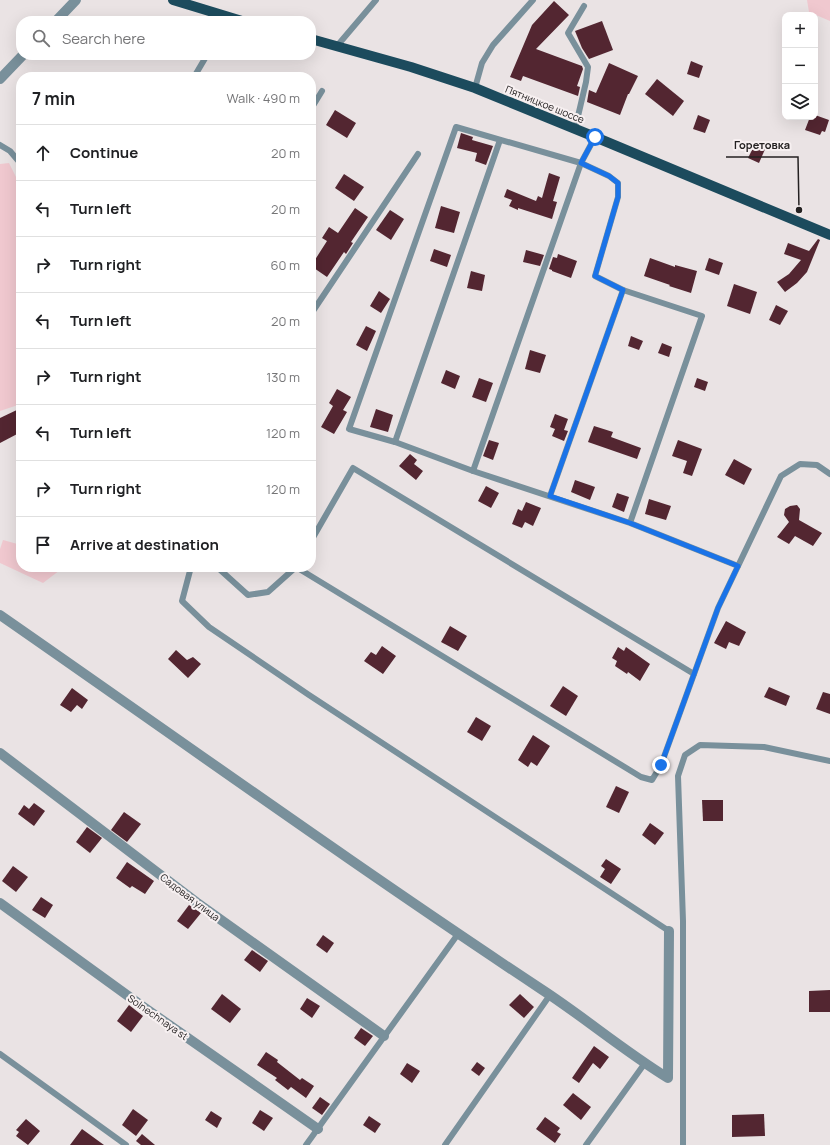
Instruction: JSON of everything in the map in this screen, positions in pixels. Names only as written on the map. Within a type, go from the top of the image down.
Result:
[{"type":"main road","points":[[173,0],[226,16]]},
{"type":"main road","name":"Пятницкое шоссе","points":[[316,40],[411,67],[475,88],[830,235]]},
{"type":"street","points":[[61,16],[76,0]]},
{"type":"street","points":[[0,79],[18,60]]},
{"type":"street","points":[[0,615],[458,934],[550,995],[668,1078],[669,931]]},
{"type":"street","name":"Садовая улица","points":[[0,753],[196,902],[384,1036]]},
{"type":"street","name":"Solnechnaya st","points":[[0,903],[135,1001],[318,1129]]},
{"type":"lane","points":[[337,46],[376,0]]},
{"type":"lane","points":[[475,88],[482,63],[493,45],[533,0]]},
{"type":"lane","points":[[575,129],[588,67],[568,33],[584,6]]},
{"type":"lane","points":[[197,72],[205,60]]},
{"type":"lane","points":[[316,101],[322,91]]},
{"type":"lane","points":[[630,523],[702,316],[623,290],[595,276],[618,197],[618,183],[609,176],[581,163],[456,127],[349,428],[395,442],[472,471],[630,523],[738,566]]},
{"type":"lane","points":[[472,471],[581,163],[595,137]]},
{"type":"lane","points":[[395,442],[500,140]]},
{"type":"lane","points":[[0,145],[10,151],[16,158]]},
{"type":"lane","points":[[316,307],[418,154]]},
{"type":"lane","points":[[550,496],[623,290]]},
{"type":"lane","points":[[304,572],[641,777],[652,780],[661,765],[718,608],[781,476],[800,464],[817,466],[830,474]]},
{"type":"lane","points":[[316,532],[353,468],[694,674]]},
{"type":"lane","points":[[190,572],[182,601],[209,627],[669,931]]},
{"type":"lane","points":[[223,572],[248,595],[268,592],[290,572]]},
{"type":"lane","points":[[683,1145],[683,922],[678,776],[685,755],[700,745],[764,747],[830,761]]},
{"type":"lane","points":[[306,1145],[458,934]]},
{"type":"lane","points":[[445,1145],[550,995]]},
{"type":"lane","points":[[0,1054],[126,1145]]},
{"type":"lane","points":[[586,1145],[645,1063]]},
{"type":"shaded area","points":[[807,0],[830,0],[830,21],[818,16],[818,12],[809,12]]},
{"type":"shaded area","points":[[9,163],[16,177],[16,406],[0,411],[0,164]]},
{"type":"shaded area","points":[[3,540],[16,544],[16,570],[0,563],[0,549]]},
{"type":"shaded area","points":[[19,572],[57,572],[43,583]]},
{"type":"building","points":[[554,1],[569,15],[536,49],[582,66],[583,69],[577,86],[580,87],[578,96],[523,76],[521,81],[510,77],[532,25]]},
{"type":"building","points":[[602,21],[613,50],[589,59],[582,48],[575,31]]},
{"type":"building","points":[[691,61],[703,66],[699,78],[687,74]]},
{"type":"building","points":[[609,63],[638,76],[628,94],[620,115],[587,102],[589,90],[596,93]]},
{"type":"building","points":[[657,79],[684,101],[673,116],[645,94]]},
{"type":"building","points":[[335,110],[356,123],[347,138],[326,125]]},
{"type":"building","points":[[698,115],[710,120],[705,133],[693,129]]},
{"type":"building","points":[[818,116],[829,120],[825,132],[822,131],[820,135],[805,130],[809,120],[818,120]]},
{"type":"building","points":[[461,133],[473,137],[472,140],[493,146],[486,165],[475,161],[477,153],[457,148]]},
{"type":"building","points":[[756,142],[766,147],[759,163],[748,158]]},
{"type":"building","points":[[549,173],[560,177],[553,201],[557,202],[552,219],[518,208],[518,210],[509,206],[512,200],[504,197],[507,189],[536,201],[538,196],[542,198]]},
{"type":"building","points":[[344,174],[364,187],[354,201],[335,188]]},
{"type":"building","points":[[441,206],[460,212],[454,233],[435,228]]},
{"type":"building","points":[[355,208],[368,217],[351,242],[353,243],[346,254],[344,252],[327,277],[316,269],[316,258],[327,241],[322,238],[329,227],[338,233]]},
{"type":"building","points":[[390,210],[404,219],[391,240],[376,230]]},
{"type":"building","points":[[818,239],[820,240],[807,272],[797,283],[785,292],[777,282],[789,274],[801,260],[784,254],[788,243],[809,251]]},
{"type":"building","points":[[434,249],[451,255],[447,267],[430,261]]},
{"type":"building","points":[[526,250],[544,255],[540,266],[523,262]]},
{"type":"building","points":[[558,254],[577,261],[571,278],[549,269],[553,257],[557,258]]},
{"type":"building","points":[[650,258],[675,267],[675,265],[697,271],[691,293],[644,276]]},
{"type":"building","points":[[709,258],[723,263],[719,275],[705,270]]},
{"type":"building","points":[[471,271],[485,275],[482,291],[467,288]]},
{"type":"building","points":[[734,284],[757,292],[750,314],[727,306]]},
{"type":"building","points":[[379,291],[390,299],[381,313],[370,306]]},
{"type":"building","points":[[776,305],[788,311],[780,325],[769,320]]},
{"type":"building","points":[[366,326],[376,331],[367,351],[356,345]]},
{"type":"building","points":[[631,336],[643,341],[639,350],[628,346]]},
{"type":"building","points":[[662,343],[672,347],[669,357],[658,353]]},
{"type":"building","points":[[530,350],[546,355],[540,373],[525,369]]},
{"type":"building","points":[[446,370],[460,376],[455,389],[441,383]]},
{"type":"building","points":[[479,378],[493,383],[486,402],[472,397]]},
{"type":"building","points":[[697,378],[708,382],[705,391],[694,387]]},
{"type":"building","points":[[337,389],[351,397],[343,410],[347,412],[334,434],[321,427],[333,406],[329,403]]},
{"type":"building","points":[[376,409],[393,415],[388,432],[370,427]]},
{"type":"building","points":[[16,410],[16,435],[0,443],[0,418]]},
{"type":"building","points":[[555,414],[568,419],[564,430],[568,431],[564,441],[552,436],[555,429],[550,427]]},
{"type":"building","points":[[594,426],[613,432],[611,437],[641,448],[637,459],[588,442]]},
{"type":"building","points":[[489,440],[499,443],[493,460],[483,456]]},
{"type":"building","points":[[678,440],[702,449],[692,476],[683,473],[687,461],[672,456]]},
{"type":"building","points":[[410,454],[417,460],[414,464],[423,471],[416,480],[399,466]]},
{"type":"building","points":[[734,459],[752,469],[744,485],[725,475]]},
{"type":"building","points":[[575,480],[595,487],[590,500],[571,492]]},
{"type":"building","points":[[486,486],[499,493],[491,508],[478,501]]},
{"type":"building","points":[[617,493],[629,497],[624,512],[612,507]]},
{"type":"building","points":[[649,499],[671,506],[666,520],[645,514]]},
{"type":"building","points":[[526,502],[541,508],[533,526],[525,522],[522,528],[512,524],[518,509],[522,511]]},
{"type":"building","points":[[797,505],[800,509],[799,520],[822,533],[813,546],[795,536],[789,544],[777,537],[789,522],[784,515],[785,509],[790,506]]},
{"type":"building","points":[[726,621],[746,632],[739,646],[729,642],[726,649],[714,643]]},
{"type":"building","points":[[450,626],[467,636],[458,651],[441,642]]},
{"type":"building","points":[[382,646],[396,656],[383,674],[364,661],[371,652],[376,655]]},
{"type":"building","points":[[618,647],[624,651],[626,647],[650,664],[640,681],[628,672],[627,674],[615,666],[617,661],[612,658]]},
{"type":"building","points":[[176,650],[187,660],[193,657],[201,664],[188,678],[168,659]]},
{"type":"building","points":[[563,686],[578,696],[566,716],[550,706]]},
{"type":"building","points":[[769,687],[790,696],[786,706],[764,697]]},
{"type":"building","points":[[72,688],[88,700],[82,709],[77,705],[71,712],[60,705]]},
{"type":"building","points":[[823,692],[830,694],[830,714],[816,709]]},
{"type":"building","points":[[476,717],[491,726],[482,741],[467,732]]},
{"type":"building","points":[[533,735],[550,746],[537,766],[531,762],[528,767],[518,760]]},
{"type":"building","points":[[616,786],[629,792],[619,813],[606,807]]},
{"type":"building","points":[[702,800],[723,800],[723,821],[703,821]]},
{"type":"building","points":[[34,803],[45,811],[34,826],[18,814],[24,805],[29,809]]},
{"type":"building","points":[[124,812],[141,824],[127,842],[111,830]]},
{"type":"building","points":[[650,823],[664,833],[655,845],[642,835]]},
{"type":"building","points":[[87,827],[102,838],[90,853],[76,842]]},
{"type":"building","points":[[606,859],[621,869],[611,884],[600,877],[605,869],[601,866]]},
{"type":"building","points":[[127,862],[154,881],[145,894],[132,886],[130,888],[116,878]]},
{"type":"building","points":[[13,866],[28,877],[16,892],[2,881]]},
{"type":"building","points":[[41,897],[53,905],[45,918],[32,910]]},
{"type":"building","points":[[189,905],[201,913],[188,929],[177,921]]},
{"type":"building","points":[[323,935],[334,943],[327,953],[316,945]]},
{"type":"building","points":[[252,950],[268,961],[260,972],[244,960]]},
{"type":"building","points":[[830,990],[830,1012],[809,1012],[809,991]]},
{"type":"building","points":[[222,994],[241,1009],[230,1023],[211,1009]]},
{"type":"building","points":[[520,994],[534,1007],[524,1018],[509,1005]]},
{"type":"building","points":[[307,998],[320,1006],[312,1018],[300,1009]]},
{"type":"building","points":[[129,1005],[143,1016],[131,1032],[117,1021]]},
{"type":"building","points":[[361,1028],[373,1036],[365,1046],[354,1038]]},
{"type":"building","points":[[594,1046],[609,1057],[600,1069],[593,1063],[579,1083],[572,1078]]},
{"type":"building","points":[[266,1052],[278,1060],[277,1062],[300,1080],[302,1078],[314,1086],[306,1098],[291,1087],[288,1090],[275,1080],[277,1078],[257,1065]]},
{"type":"building","points":[[477,1062],[485,1068],[479,1076],[471,1070]]},
{"type":"building","points":[[407,1063],[420,1071],[412,1083],[400,1074]]},
{"type":"building","points":[[573,1093],[591,1107],[581,1120],[563,1105]]},
{"type":"building","points":[[320,1097],[330,1104],[322,1115],[312,1108]]},
{"type":"building","points":[[133,1109],[148,1120],[136,1136],[122,1125]]},
{"type":"building","points":[[260,1110],[273,1118],[264,1131],[252,1123]]},
{"type":"building","points":[[211,1111],[222,1118],[217,1128],[205,1120]]},
{"type":"building","points":[[764,1114],[765,1136],[732,1137],[732,1115]]},
{"type":"building","points":[[369,1116],[381,1124],[375,1133],[363,1125]]},
{"type":"building","points":[[545,1117],[560,1128],[557,1132],[561,1134],[555,1143],[536,1129]]},
{"type":"building","points":[[26,1119],[40,1131],[28,1145],[16,1136],[19,1132],[16,1130]]},
{"type":"building","points":[[82,1129],[104,1145],[70,1145]]},
{"type":"building","points":[[142,1134],[155,1145],[141,1145],[136,1141]]},
{"type":"place","name":"Горетовка","points":[[799,210]]},
{"type":"route","points":[[595,137],[581,163],[609,176],[618,183],[618,197],[595,276],[623,290],[550,496],[630,523],[738,566],[718,608],[661,765]]}]
